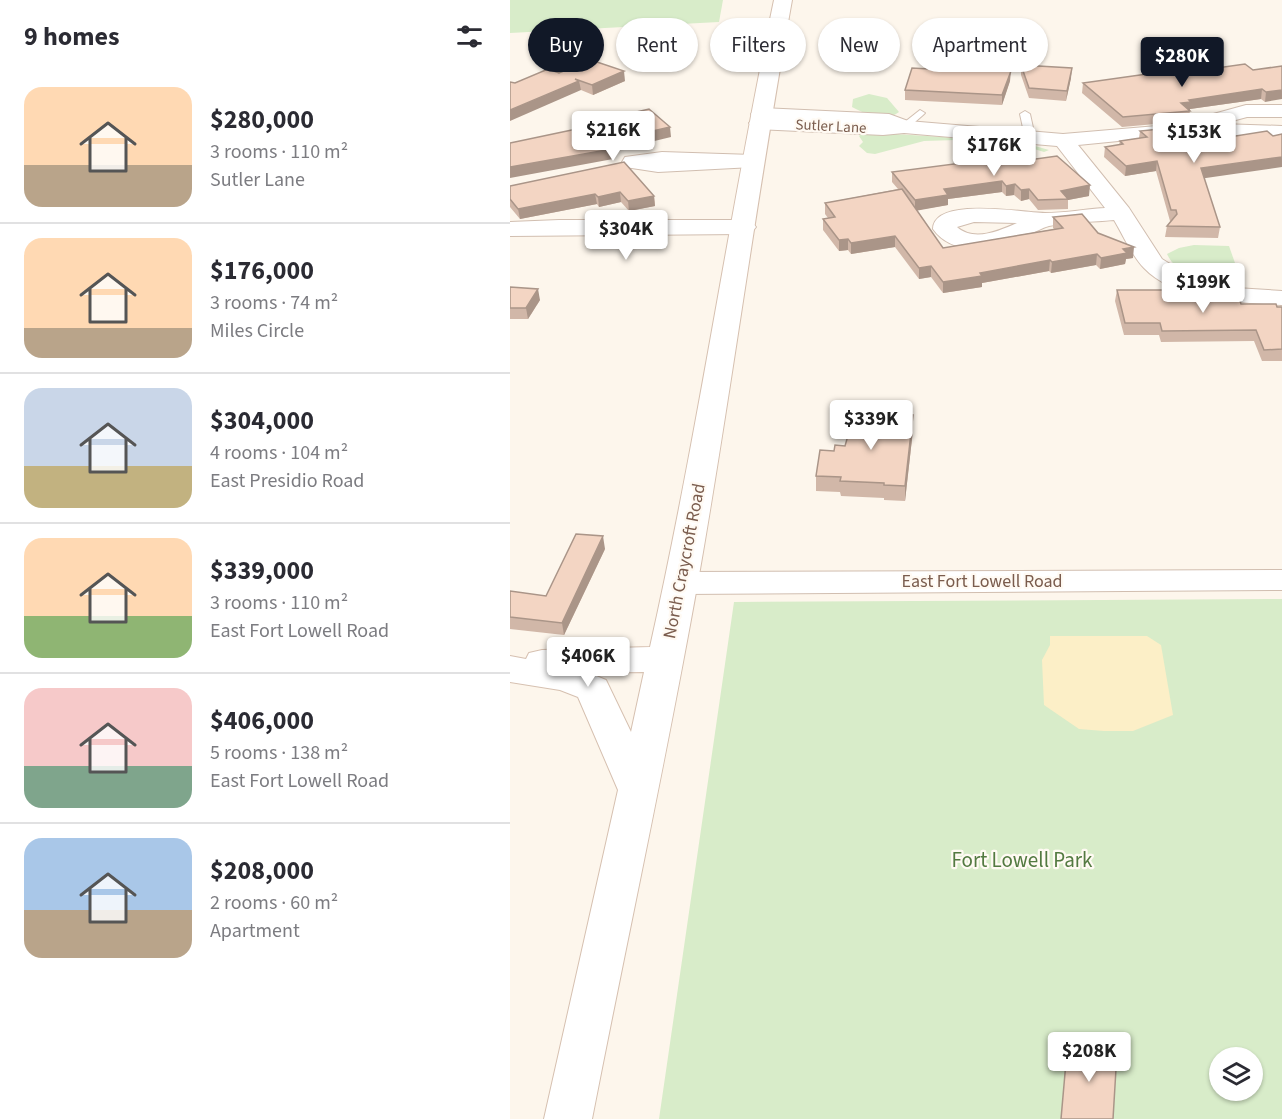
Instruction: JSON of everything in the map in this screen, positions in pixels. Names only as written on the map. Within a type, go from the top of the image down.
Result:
[{"type":"main road","name":"North Craycroft Road","points":[[568,1119],[681,583],[743,233],[760,118],[783,0]]},
{"type":"main road","points":[[510,663],[665,659]]},
{"type":"main road","points":[[510,669],[566,678],[593,689],[638,791]]},
{"type":"street","name":"Sutler Lane","points":[[1199,128],[1235,113],[1282,111]]},
{"type":"street","name":"Sutler Lane","points":[[760,118],[883,129],[904,127],[1063,140],[1199,128],[1282,132]]},
{"type":"street","points":[[1063,140],[1121,213],[1153,264],[1183,283],[1236,295],[1282,298]]},
{"type":"street","points":[[610,165],[662,158],[753,161]]},
{"type":"street","points":[[1043,220],[1121,213]]},
{"type":"street","points":[[513,229],[572,240],[743,233]]},
{"type":"street","name":"East Fort Lowell Road","points":[[681,583],[1282,580]]},
{"type":"lane","points":[[904,127],[920,113]]},
{"type":"lane","points":[[1025,114],[1030,137]]},
{"type":"green space","points":[[510,0],[723,0],[720,18],[710,18],[710,22],[698,23],[698,18],[616,18],[616,27],[604,28],[604,18],[528,18],[528,32],[510,33]]},
{"type":"green space","points":[[869,94],[887,98],[899,112],[882,117],[869,115],[852,107],[853,99]]},
{"type":"green space","points":[[863,132],[1021,142],[1049,150],[1044,152],[1018,144],[956,140],[924,141],[875,154],[867,153],[859,146],[863,142],[859,136]]},
{"type":"green space","points":[[1194,245],[1229,246],[1241,280],[1221,281],[1199,278],[1180,269],[1167,254],[1179,248]]},
{"type":"green space","name":"Fort Lowell Park","points":[[1282,599],[1282,1119],[659,1119],[734,602]]},
{"type":"sand","points":[[1050,636],[1147,636],[1161,645],[1173,715],[1133,731],[1079,729],[1044,705],[1042,660],[1050,645]]},
{"type":"building","points":[[604,64],[616,68],[616,72],[622,72],[592,85],[575,79],[579,81],[510,110],[510,82],[515,83],[541,72],[604,72]]},
{"type":"building","points":[[1245,64],[1253,70],[1282,66],[1282,90],[1266,92],[1262,89],[1189,100],[1191,102],[1181,103],[1190,111],[1123,117],[1083,83],[1204,66],[1214,65],[1217,68]]},
{"type":"building","points":[[1048,67],[1072,68],[1067,91],[1029,88],[1023,72],[1048,72]]},
{"type":"building","points":[[912,68],[912,72],[1011,72],[1002,95],[905,90]]},
{"type":"building","points":[[649,109],[670,127],[610,141],[612,143],[608,144],[612,149],[510,167],[510,143],[605,123],[602,120]]},
{"type":"building","points":[[1200,125],[1209,127],[1223,138],[1267,131],[1273,136],[1282,134],[1282,157],[1201,168],[1220,227],[1167,226],[1177,214],[1176,210],[1171,210],[1157,161],[1126,166],[1105,147],[1123,144],[1120,141],[1147,137],[1140,131]]},
{"type":"building","points":[[1057,156],[1090,185],[1061,191],[1068,199],[1038,200],[1029,189],[1021,190],[1015,184],[1006,186],[1002,181],[944,189],[948,195],[915,200],[892,172],[1008,157],[1014,162]]},
{"type":"building","points":[[624,162],[654,196],[628,201],[620,192],[598,197],[595,194],[518,209],[510,199],[510,186]]},
{"type":"building","points":[[902,189],[943,248],[1063,228],[1053,217],[1082,214],[1098,233],[1134,247],[1123,249],[1127,253],[1101,258],[1097,254],[1052,262],[1050,260],[980,273],[982,276],[943,282],[931,266],[919,268],[895,236],[851,243],[848,239],[839,240],[823,219],[835,217],[825,203]]},
{"type":"building","points":[[510,287],[538,289],[526,308],[510,308]]},
{"type":"building","points":[[1117,290],[1171,290],[1173,297],[1239,298],[1241,304],[1276,304],[1277,307],[1282,307],[1282,349],[1264,350],[1256,330],[1162,331],[1160,323],[1125,323]]},
{"type":"building","points":[[855,411],[913,415],[905,486],[840,481],[841,477],[816,476],[820,450],[834,451],[835,445],[845,446]]},
{"type":"building","points":[[576,534],[603,536],[562,623],[510,617],[510,591],[546,596]]},
{"type":"building","points":[[1084,1039],[1105,1042],[1104,1052],[1112,1053],[1111,1069],[1116,1069],[1113,1119],[1061,1119],[1066,1062],[1070,1062],[1072,1045],[1083,1047]]}]
